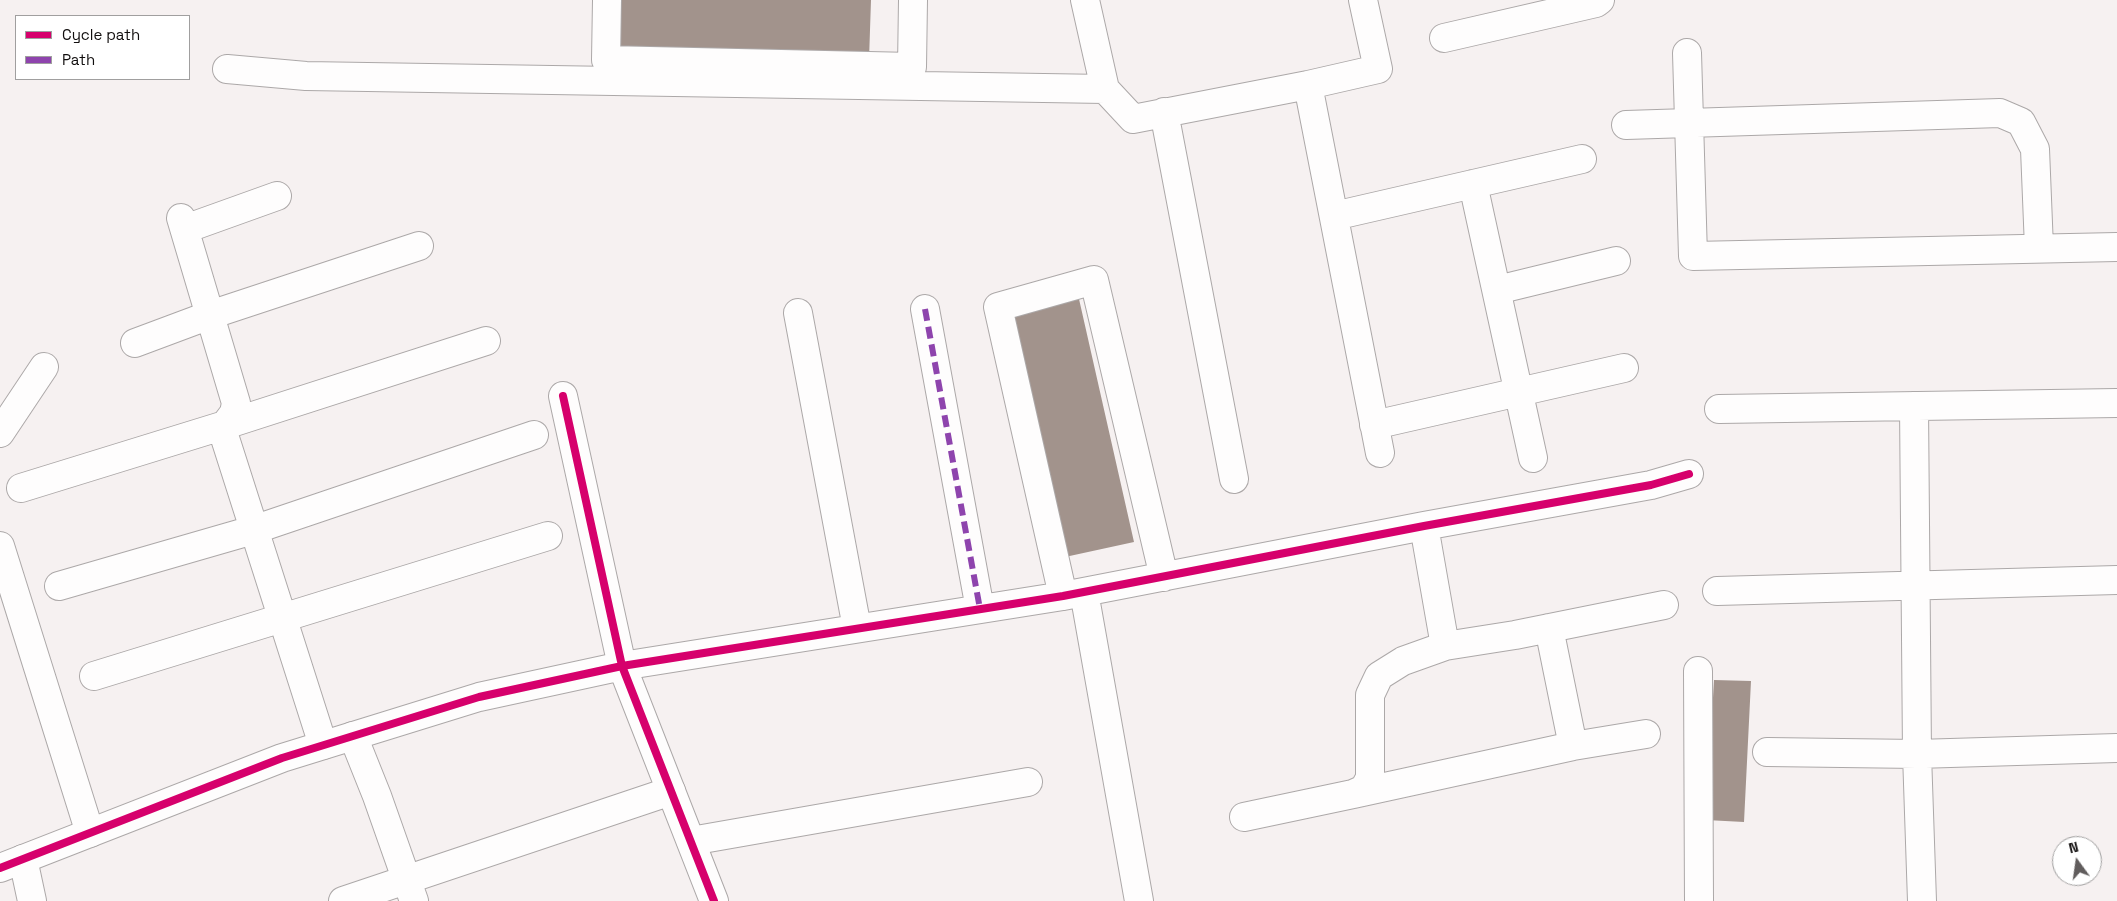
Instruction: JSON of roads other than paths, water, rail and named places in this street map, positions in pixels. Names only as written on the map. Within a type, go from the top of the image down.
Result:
[{"type":"street","points":[[607,0],[606,60],[912,67],[913,0]]},
{"type":"street","points":[[1085,0],[1105,89],[1133,119],[1308,85],[1378,69],[1363,0]]},
{"type":"street","points":[[1444,38],[1596,3],[1600,0]]},
{"type":"street","points":[[1687,53],[1693,256],[2117,247]]},
{"type":"street","points":[[228,69],[306,76],[1105,89]]},
{"type":"street","points":[[1308,85],[1380,453]]},
{"type":"street","points":[[1164,112],[1234,478]]},
{"type":"street","points":[[1626,125],[2000,113],[2021,122],[2035,149],[2039,248]]},
{"type":"street","points":[[1334,216],[1582,159]]},
{"type":"street","points":[[1474,184],[1533,458]]},
{"type":"street","points":[[277,196],[183,224],[236,403],[234,413],[225,425],[224,435],[253,530],[324,745]]},
{"type":"street","points":[[134,343],[210,315],[419,246]]},
{"type":"street","points":[[1497,290],[1616,261]]},
{"type":"street","points":[[1138,901],[1074,594],[998,307],[1094,280],[1164,577]]},
{"type":"street","points":[[925,309],[980,609]]},
{"type":"street","points":[[798,313],[857,628]]},
{"type":"street","points":[[21,488],[486,341]]},
{"type":"street","points":[[0,433],[44,367]]},
{"type":"street","points":[[1374,426],[1624,368]]},
{"type":"street","points":[[564,396],[622,666],[714,901]]},
{"type":"street","points":[[1719,409],[2117,403]]},
{"type":"street","points":[[1914,406],[1917,754],[1922,901]]},
{"type":"street","points":[[60,586],[253,530],[534,435]]},
{"type":"street","points":[[32,901],[12,864],[282,758],[479,697],[622,666],[1074,594],[1651,484],[1689,474]]},
{"type":"street","points":[[1424,526],[1446,646]]},
{"type":"street","points":[[94,676],[548,536]]},
{"type":"street","points":[[0,546],[90,833]]},
{"type":"street","points":[[1717,591],[2117,580]]},
{"type":"street","points":[[1353,794],[1364,789],[1370,778],[1370,695],[1379,676],[1403,661],[1446,646],[1664,605]]},
{"type":"street","points":[[1549,628],[1572,746]]},
{"type":"street","points":[[1698,671],[1699,901]]},
{"type":"street","points":[[1244,817],[1572,746],[1646,734]]},
{"type":"street","points":[[353,736],[410,891]]},
{"type":"street","points":[[1767,752],[1917,754],[2117,748]]},
{"type":"street","points":[[691,841],[1028,782]]},
{"type":"street","points":[[343,901],[410,891],[671,792]]}]
